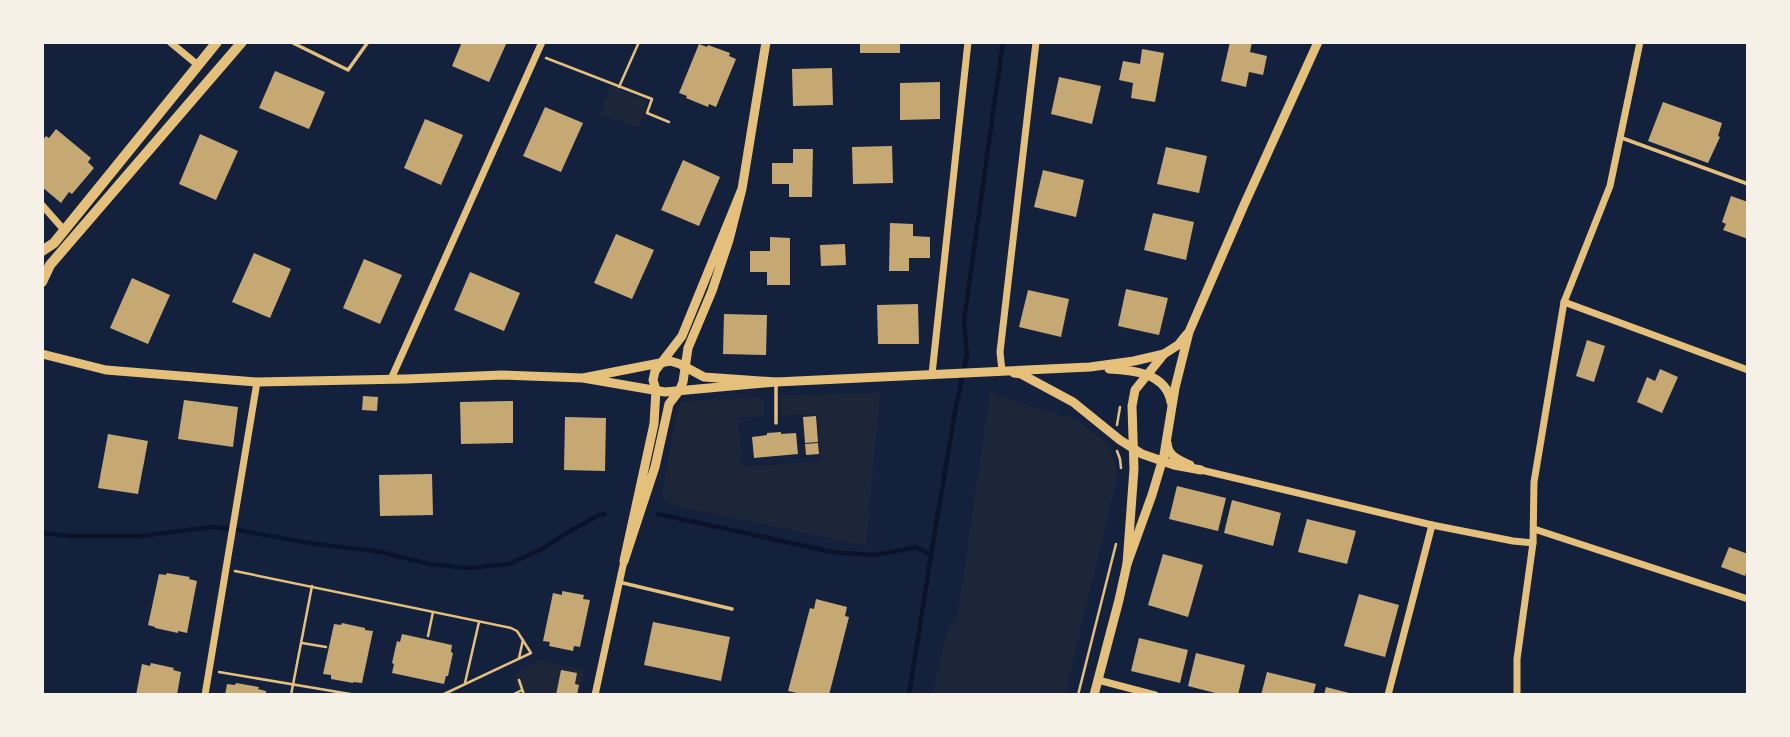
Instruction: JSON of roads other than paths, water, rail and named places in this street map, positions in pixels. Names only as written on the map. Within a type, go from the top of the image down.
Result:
[{"type":"main road","points":[[42,251],[54,243],[217,42]]},
{"type":"main road","points":[[42,282],[50,265],[242,42]]},
{"type":"street","points":[[170,42],[199,65]]},
{"type":"street","points":[[391,379],[542,42]]},
{"type":"street","points":[[624,561],[655,467],[669,404],[679,391],[688,348],[712,291],[729,240],[742,189],[766,42]]},
{"type":"street","points":[[932,374],[968,42]]},
{"type":"street","points":[[1002,371],[1000,352],[1036,42]]},
{"type":"street","points":[[1517,695],[1517,659],[1534,543],[1534,482],[1564,302],[1610,186],[1640,42]]},
{"type":"street","points":[[1094,695],[1127,564],[1162,461],[1171,407],[1189,332],[1315,43]]},
{"type":"street","points":[[595,695],[654,425],[654,370],[682,336],[742,189]]},
{"type":"street","points":[[42,205],[64,230]]},
{"type":"street","points":[[1564,302],[1748,370]]},
{"type":"street","points":[[1127,564],[1133,492],[1132,406],[1135,390],[1164,354],[1178,345],[1189,332]]},
{"type":"street","points":[[42,354],[106,370],[257,382],[502,374],[583,377],[665,392],[776,382],[1090,367],[1164,354]]},
{"type":"street","points":[[583,377],[670,361],[704,377],[776,382]]},
{"type":"street","points":[[1090,367],[1147,373],[1166,389],[1171,407]]},
{"type":"street","points":[[1002,371],[1021,374],[1073,402],[1117,442],[1127,460],[1133,492]]},
{"type":"street","points":[[205,695],[257,382]]},
{"type":"street","points":[[1166,439],[1168,451],[1174,457],[1201,470]]},
{"type":"street","points":[[1117,442],[1162,461],[1432,525],[1534,543]]},
{"type":"street","points":[[1388,695],[1432,525]]},
{"type":"street","points":[[1534,529],[1748,599]]},
{"type":"street","points":[[1098,680],[1155,695]]},
{"type":"lane","points":[[291,42],[348,70],[368,42]]},
{"type":"lane","points":[[1620,137],[1748,184]]},
{"type":"lane","points":[[776,382],[776,423]]},
{"type":"lane","points":[[619,582],[732,609]]},
{"type":"waterway","points":[[909,695],[956,406],[967,355],[964,321],[1003,42]]},
{"type":"waterway","points":[[42,533],[71,536],[141,536],[213,527],[376,551],[430,564],[468,568],[509,564],[605,514]]},
{"type":"waterway","points":[[658,514],[837,553],[876,555],[916,547],[931,555]]}]
